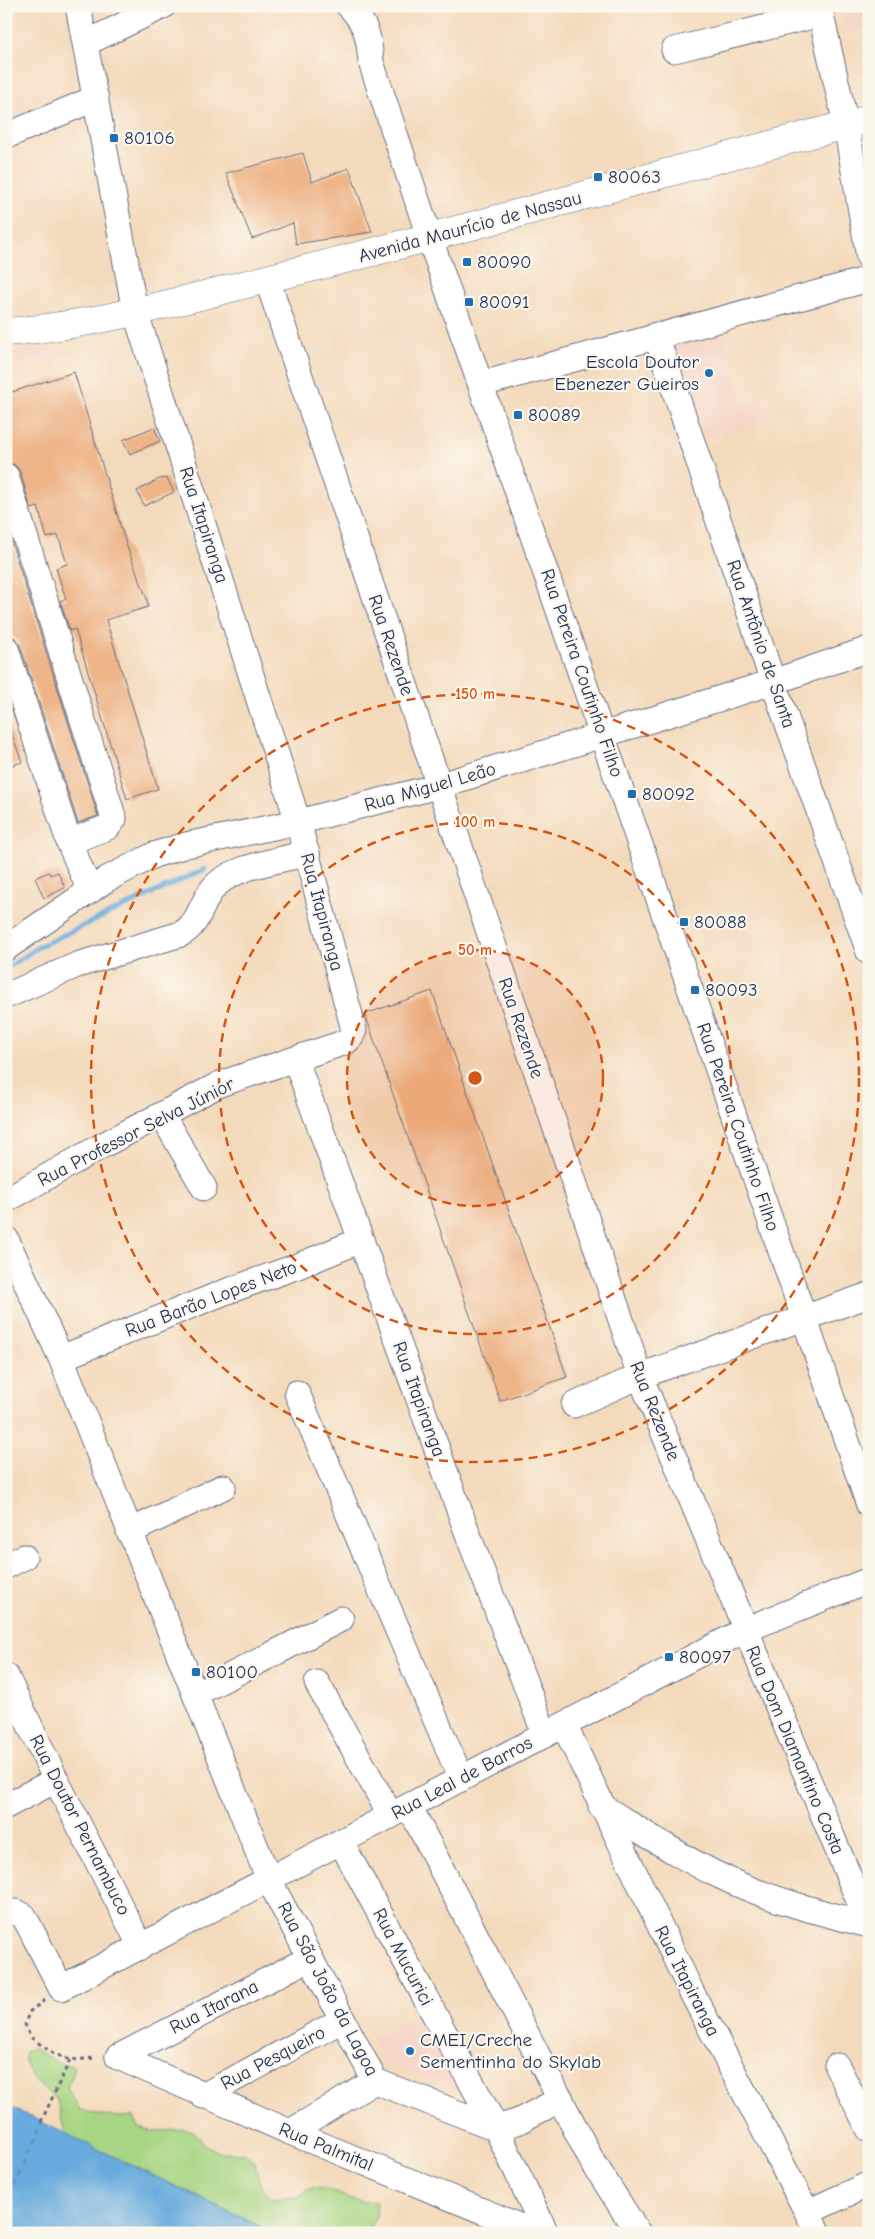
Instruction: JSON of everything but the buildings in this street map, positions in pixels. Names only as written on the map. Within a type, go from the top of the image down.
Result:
[{"type":"main road","name":"Avenida Maurício de Nassau","points":[[6,332],[41,330],[135,311],[430,239],[857,122]]},
{"type":"street","name":"Rua Itapiranga","points":[[78,6],[135,311],[298,822],[354,1030],[351,1037]]},
{"type":"street","points":[[86,43],[163,6]]},
{"type":"street","name":"Rua Pereira Coutinho Filho","points":[[350,6],[361,19],[367,32],[371,62],[430,239],[482,384],[869,1505]]},
{"type":"street","points":[[674,50],[820,10],[857,122],[869,257]]},
{"type":"street","points":[[6,136],[96,98]]},
{"type":"street","name":"Rua Rezende","points":[[267,279],[640,1376],[745,1630]]},
{"type":"street","points":[[482,384],[656,335],[869,279]]},
{"type":"street","name":"Rua Antônio de Santa","points":[[656,335],[773,682],[869,952]]},
{"type":"street","points":[[6,476],[114,819],[108,827],[70,842]]},
{"type":"street","points":[[6,649],[70,842],[90,891]]},
{"type":"street","name":"Rua Miguel Leão","points":[[6,948],[108,879],[154,855],[186,845],[298,822],[438,786],[773,682],[869,649]]},
{"type":"street","points":[[6,996],[77,965],[181,934],[192,926],[212,889],[226,878],[237,872],[307,853]]},
{"type":"street","name":"Rua Professor Selva Júnior","points":[[6,1200],[220,1084],[296,1061],[346,1042],[351,1037]]},
{"type":"street","name":"Rua Itapiranga","points":[[296,1061],[470,1540],[554,1730],[601,1806],[692,1992],[813,2223]]},
{"type":"street","points":[[162,1115],[204,1188]]},
{"type":"street","name":"Rua São João da Lagoa","points":[[6,1239],[61,1358],[269,1880],[375,2081],[496,2128]]},
{"type":"street","name":"Rua Barão Lopes Neto","points":[[61,1358],[361,1240]]},
{"type":"street","points":[[574,1405],[640,1376],[869,1295]]},
{"type":"street","points":[[297,1392],[461,1779]]},
{"type":"street","points":[[129,1532],[223,1487]]},
{"type":"street","name":"Rua Leal de Barros","points":[[61,1988],[745,1630],[869,1580]]},
{"type":"street","points":[[195,1694],[341,1619]]},
{"type":"street","name":"Rua Dom Diamantino Costa","points":[[745,1630],[869,1925]]},
{"type":"street","name":"Rua Doutor Pernambuco","points":[[6,1676],[56,1780],[141,1947]]},
{"type":"street","points":[[317,1683],[400,1811],[561,2099],[592,2159],[638,2233]]},
{"type":"street","points":[[6,1806],[56,1780]]},
{"type":"street","points":[[601,1806],[662,1844],[720,1876],[806,1908],[869,1925]]},
{"type":"street","name":"Rua Mucurici","points":[[341,1842],[496,2128],[546,2233]]},
{"type":"street","points":[[15,1915],[61,1988]]},
{"type":"street","name":"Rua Itarana","points":[[118,2057],[310,1958]]},
{"type":"street","name":"Rua Pesqueiro","points":[[203,2096],[342,2020]]},
{"type":"street","name":"Rua Palmital","points":[[118,2057],[203,2096],[536,2233]]},
{"type":"street","points":[[837,2066],[869,2129]]},
{"type":"street","points":[[290,2132],[375,2081]]},
{"type":"street","points":[[496,2128],[517,2122],[561,2099]]},
{"type":"street","points":[[813,2223],[869,2184]]},
{"type":"path","points":[[61,1988],[29,2012],[24,2024],[30,2038],[70,2060],[118,2057]]},
{"type":"path","points":[[41,2122],[70,2060]]},
{"type":"shaded area","points":[[843,6],[869,6],[869,28],[847,33]]},
{"type":"shaded area","name":"Escola Doutor Ebenezer Gueiros","points":[[723,332],[743,404],[763,398],[765,406],[768,405],[771,418],[705,440],[675,347],[677,344]]},
{"type":"shaded area","points":[[63,347],[66,358],[6,371],[6,351]]},
{"type":"shaded area","name":"CMEI/Creche Sementinha do Skylab","points":[[421,2011],[462,2089],[457,2092],[384,2063],[371,2038]]},
{"type":"green space","points":[[33,2048],[57,2062],[73,2066],[74,2072],[67,2087],[79,2109],[106,2116],[133,2116],[139,2127],[154,2132],[183,2129],[194,2131],[207,2147],[220,2152],[244,2153],[255,2162],[259,2182],[271,2199],[296,2197],[311,2188],[328,2189],[348,2198],[364,2202],[377,2201],[376,2218],[370,2227],[370,2233],[275,2233],[65,2134],[57,2099],[34,2080],[27,2068],[24,2053]]},
{"type":"water","points":[[6,2105],[254,2224],[275,2233],[6,2233]]},
{"type":"waterway","points":[[6,969],[38,947],[205,869]]},
{"type":"ferry route","points":[[6,2194],[41,2122]]},
{"type":"place","name":"80106","points":[[114,138]]},
{"type":"place","name":"80063","points":[[598,177]]},
{"type":"place","name":"80090","points":[[467,262]]},
{"type":"place","name":"80091","points":[[469,302]]},
{"type":"place","name":"Escola Doutor Ebenezer Gueiros","points":[[709,373]]},
{"type":"place","name":"80089","points":[[518,415]]},
{"type":"place","name":"80092","points":[[632,794]]},
{"type":"place","name":"80088","points":[[684,922]]},
{"type":"place","name":"80093","points":[[695,990]]},
{"type":"place","name":"80097","points":[[669,1657]]},
{"type":"place","name":"80100","points":[[196,1672]]},
{"type":"place","name":"CMEI/Creche Sementinha do Skylab","points":[[410,2051]]}]
